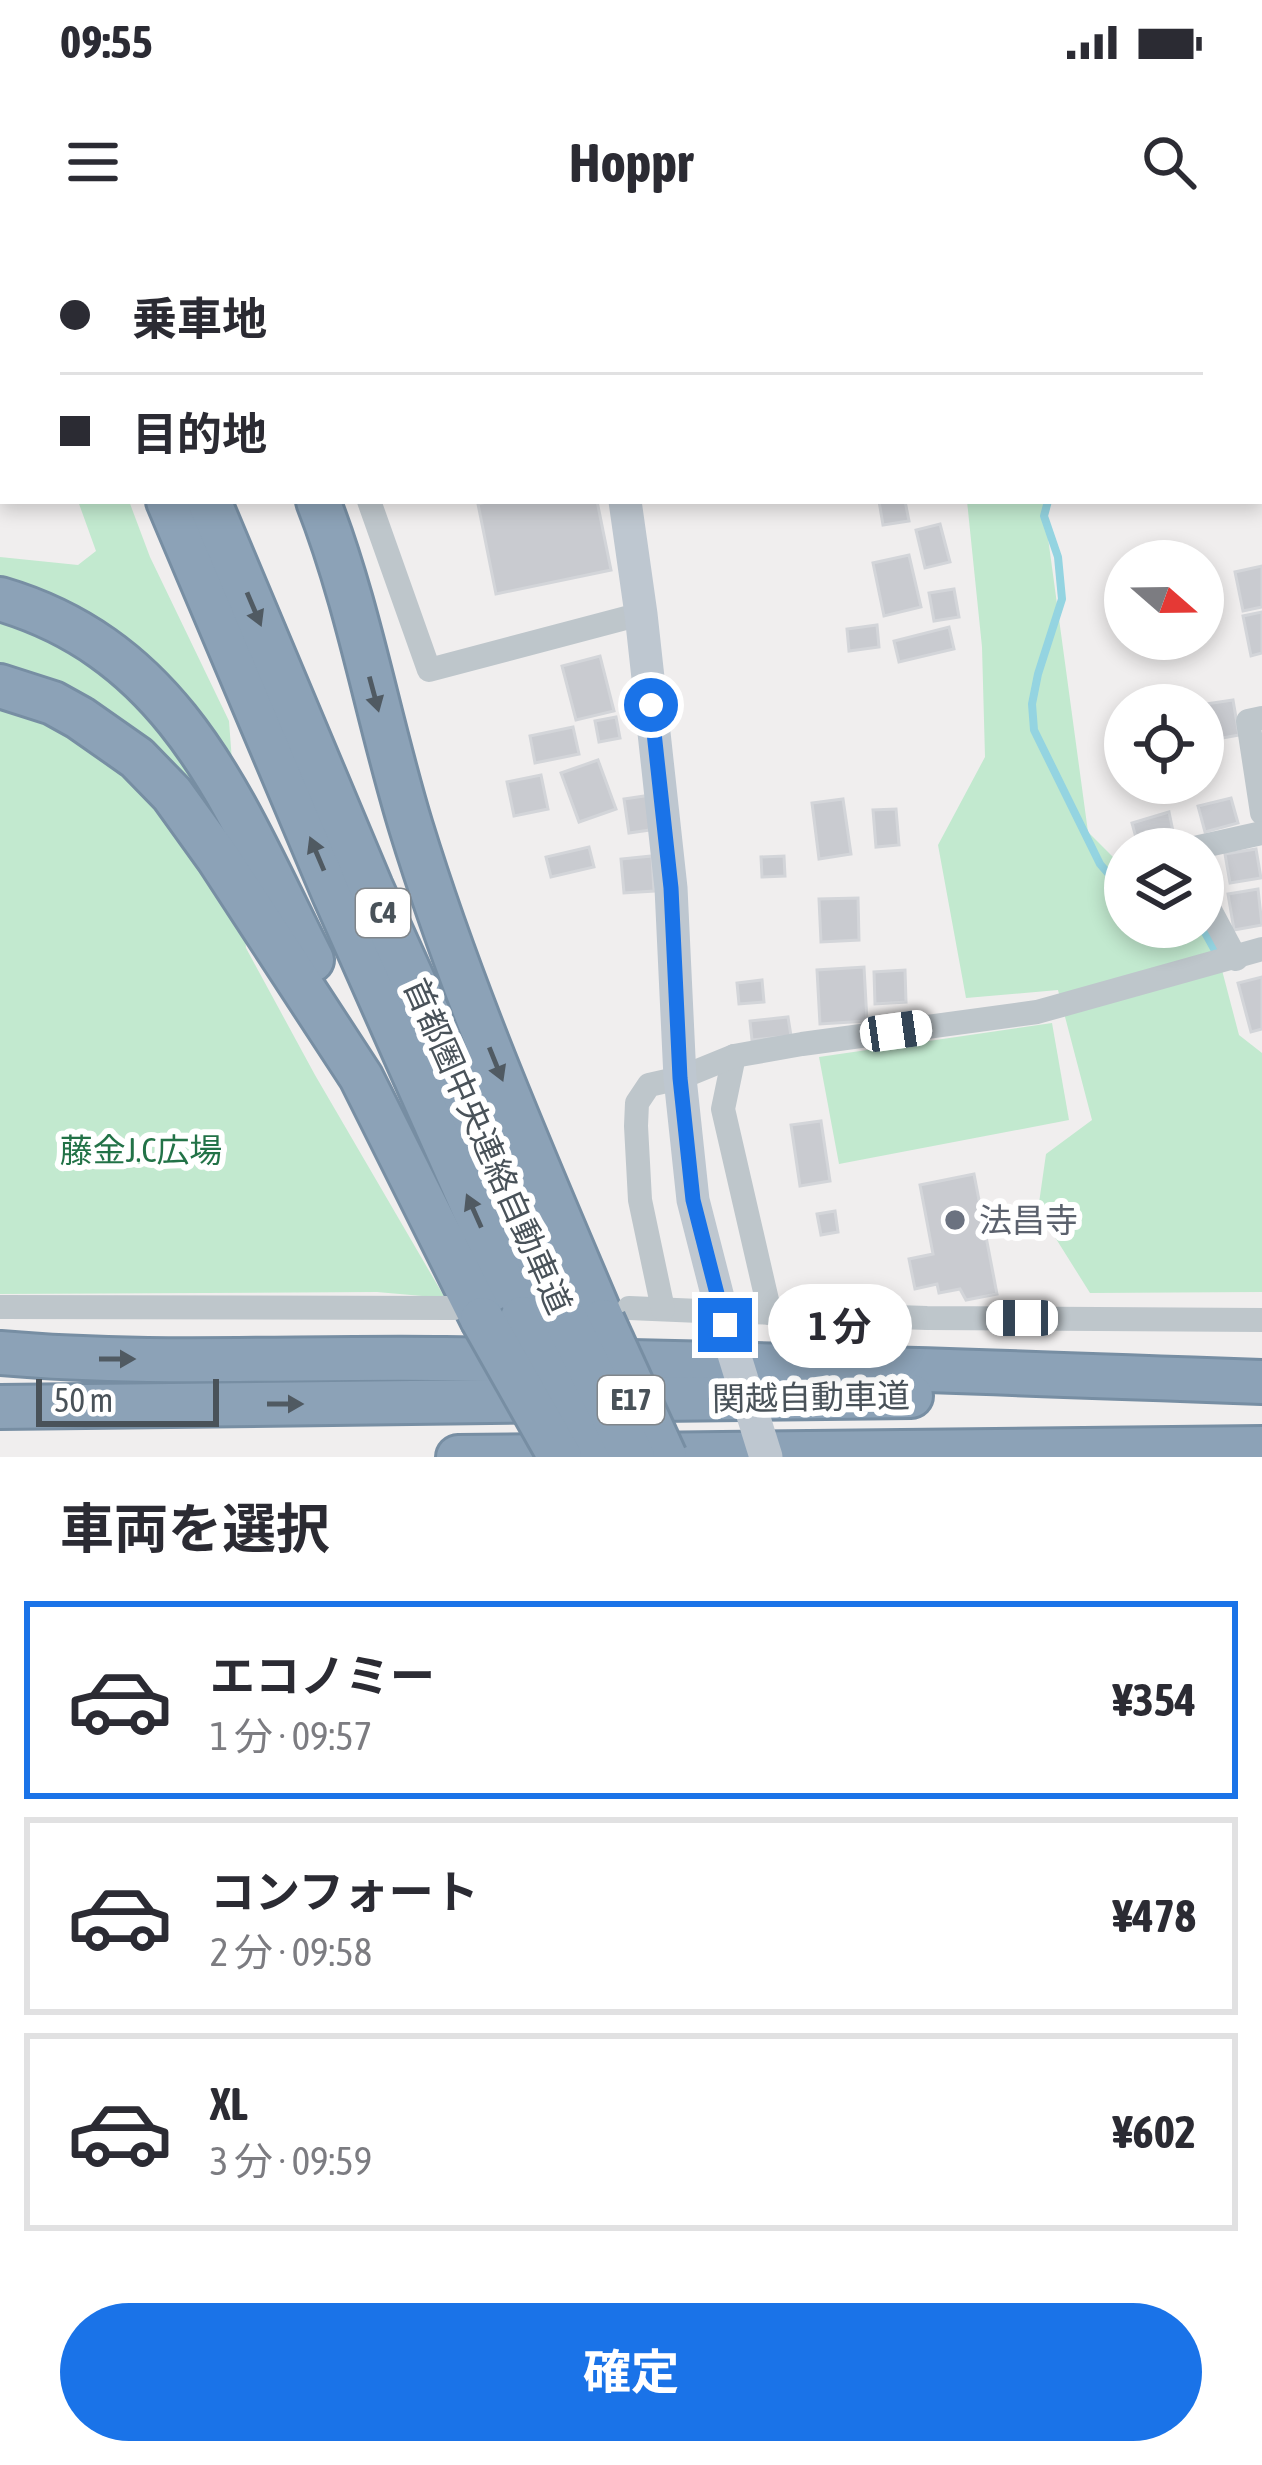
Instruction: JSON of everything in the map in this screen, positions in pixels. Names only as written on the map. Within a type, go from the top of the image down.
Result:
[{"type":"highway","name":"首都圏中央連絡自動車道","points":[[169,504],[343,915],[486,1315],[590,1457]]},
{"type":"highway","name":"首都圏中央連絡自動車道","points":[[210,504],[371,886],[600,1317],[633,1457]]},
{"type":"highway","points":[[319,504],[335,546],[411,829],[442,919],[600,1317],[665,1457]]},
{"type":"highway","points":[[0,599],[69,626],[111,651],[151,687],[220,779],[318,974],[361,1077],[560,1457]]},
{"type":"highway","points":[[0,686],[53,703],[80,718],[136,758],[172,794],[361,1077]]},
{"type":"highway","points":[[0,1353],[84,1359],[442,1358],[785,1365],[1262,1387]]},
{"type":"highway","name":"関越自動車道","points":[[0,1407],[1262,1387]]},
{"type":"highway","name":"関越自動車道","points":[[458,1457],[1262,1448]]},
{"type":"street","points":[[370,504],[429,670],[641,614]]},
{"type":"street","points":[[625,504],[671,888],[680,1078],[693,1200],[735,1315],[766,1457]]},
{"type":"street","points":[[1262,718],[1248,721],[1262,813]]},
{"type":"street","points":[[1224,841],[1262,833]]},
{"type":"street","points":[[1224,936],[1236,959]]},
{"type":"street","points":[[663,1309],[640,1200],[637,1103],[649,1085],[734,1056],[1037,1012],[1262,950]]},
{"type":"street","points":[[734,1056],[723,1109],[735,1315]]},
{"type":"street","points":[[0,1307],[486,1315]]},
{"type":"street","points":[[600,1317],[663,1309],[735,1315],[1262,1320]]},
{"type":"green space","name":"藤金J.C広場","points":[[79,504],[130,504],[150,557],[229,721],[246,948],[445,1298],[377,1292],[0,1294],[0,557],[78,565],[96,551]]},
{"type":"green space","points":[[967,504],[1043,504],[1088,832],[1104,848],[1104,948],[1216,948],[1239,1035],[1262,1053],[1262,1292],[1090,1293],[1038,1210],[1046,1154],[1092,1120],[1058,990],[966,998],[938,845],[985,757],[982,647]]},
{"type":"green space","points":[[1052,1023],[1069,1120],[839,1164],[819,1057]]},
{"type":"building","points":[[478,504],[598,504],[611,570],[496,594]]},
{"type":"building","points":[[880,504],[906,504],[909,521],[883,525]]},
{"type":"building","points":[[940,524],[950,562],[925,568],[916,530]]},
{"type":"building","points":[[909,555],[921,607],[884,616],[873,563]]},
{"type":"building","points":[[1262,566],[1262,607],[1243,611],[1235,572]]},
{"type":"building","points":[[954,589],[959,617],[934,621],[929,593]]},
{"type":"building","points":[[1262,612],[1262,653],[1251,656],[1243,616]]},
{"type":"building","points":[[877,625],[879,647],[849,651],[847,629]]},
{"type":"building","points":[[949,627],[954,649],[899,662],[894,641]]},
{"type":"building","points":[[600,656],[614,711],[576,720],[562,666]]},
{"type":"building","points":[[1233,700],[1239,735],[1224,738],[1224,701]]},
{"type":"building","points":[[616,717],[620,738],[599,742],[595,721]]},
{"type":"building","points":[[573,727],[579,754],[535,763],[530,736]]},
{"type":"building","points":[[598,760],[616,809],[579,822],[561,773]]},
{"type":"building","points":[[541,775],[548,809],[514,816],[507,782]]},
{"type":"building","points":[[651,795],[657,829],[629,833],[624,799]]},
{"type":"building","points":[[1231,798],[1238,823],[1204,828],[1198,806],[1224,804]]},
{"type":"building","points":[[843,799],[851,854],[819,859],[812,803]]},
{"type":"building","points":[[896,809],[899,845],[876,847],[873,810]]},
{"type":"building","points":[[1169,812],[1172,828],[1133,828],[1132,823]]},
{"type":"building","points":[[589,847],[594,867],[551,877],[546,857]]},
{"type":"building","points":[[1256,849],[1261,878],[1230,883],[1225,854]]},
{"type":"building","points":[[652,856],[654,891],[624,893],[621,859]]},
{"type":"building","points":[[784,856],[785,876],[762,877],[761,857]]},
{"type":"building","points":[[1258,889],[1262,925],[1234,930],[1228,894]]},
{"type":"building","points":[[858,898],[859,940],[821,942],[819,899]]},
{"type":"building","points":[[864,967],[867,1021],[820,1024],[817,970]]},
{"type":"building","points":[[905,970],[906,1002],[875,1004],[874,972]]},
{"type":"building","points":[[1262,977],[1262,1029],[1251,1032],[1238,983]]},
{"type":"building","points":[[762,980],[764,1002],[739,1004],[737,983]]},
{"type":"building","points":[[788,1017],[791,1036],[752,1040],[750,1021]]},
{"type":"building","points":[[821,1121],[830,1181],[800,1186],[791,1125]]},
{"type":"building","name":"法昌寺","points":[[974,1174],[997,1294],[966,1300],[960,1289],[939,1293],[937,1284],[915,1289],[909,1259],[933,1254],[920,1185]]},
{"type":"building","points":[[835,1211],[838,1232],[821,1235],[817,1214]]},
{"type":"waterway","points":[[1047,504],[1044,516],[1058,557],[1062,599],[1038,674],[1032,704],[1034,730],[1104,869]]},
{"type":"waterway","points":[[1214,948],[1218,956]]},
{"type":"place","name":"法昌寺","points":[[955,1220]]},
{"type":"route","points":[[651,705],[671,888],[680,1078],[693,1200],[725,1325]]}]
